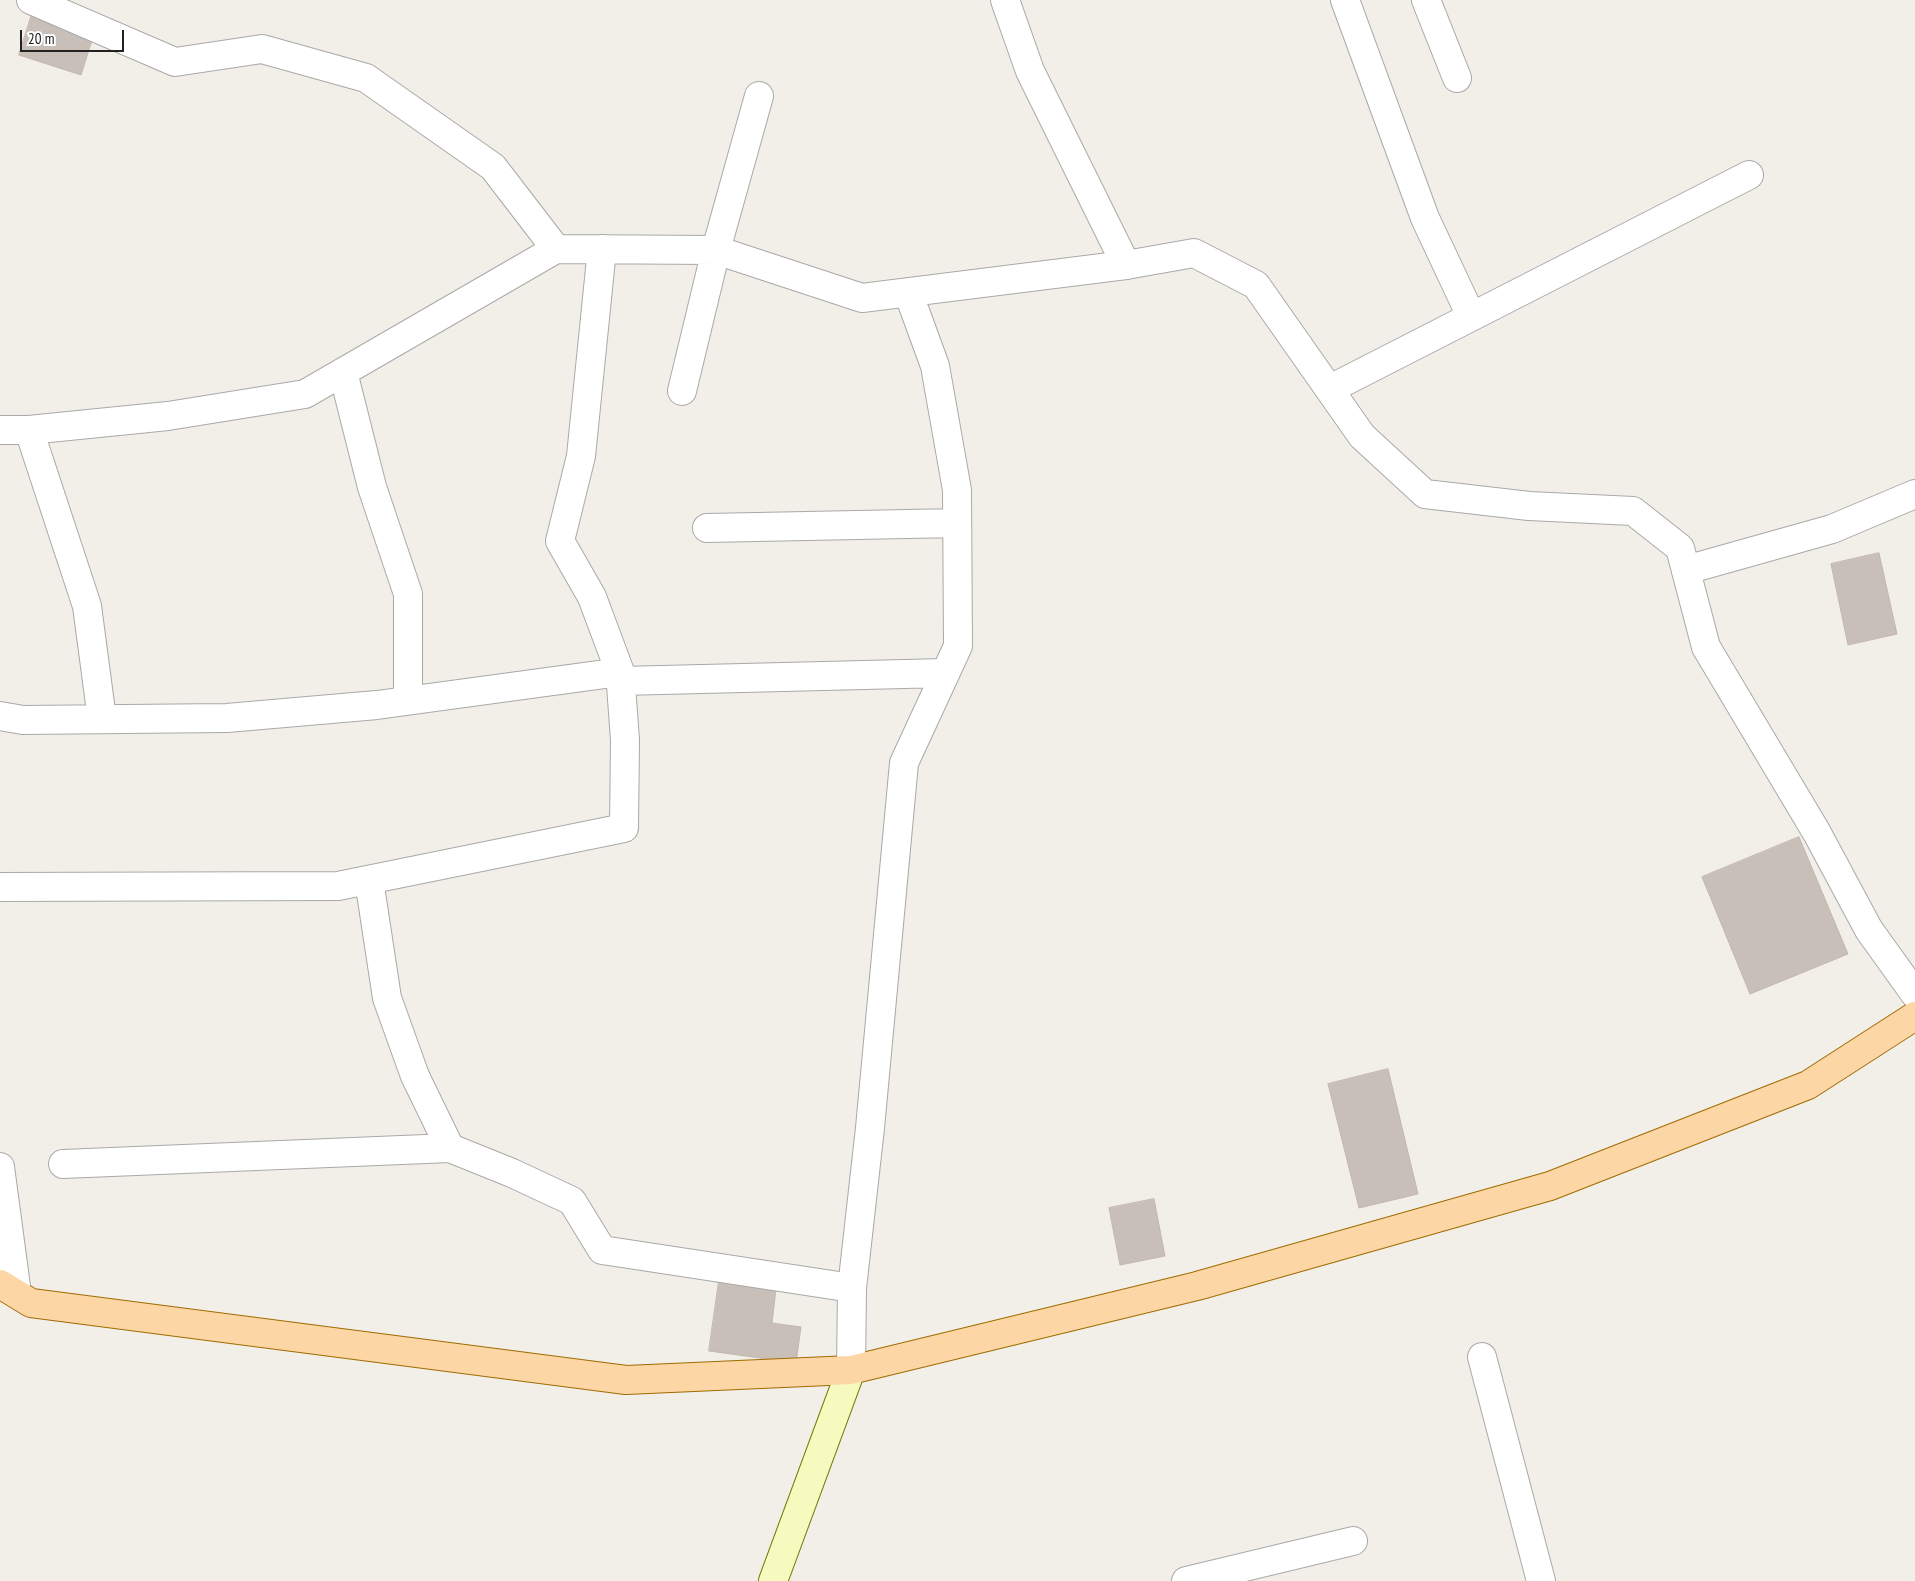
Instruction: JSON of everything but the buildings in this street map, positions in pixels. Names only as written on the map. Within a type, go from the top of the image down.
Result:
[{"type":"main road","points":[[8,1289],[31,1303],[626,1380],[851,1370],[1197,1286],[1550,1186],[1808,1085],[1915,1016]]},
{"type":"main road","points":[[773,1581],[851,1370]]},
{"type":"street","points":[[32,0],[175,62],[262,49],[366,78],[493,168],[556,249]]},
{"type":"street","points":[[1005,0],[1030,71],[1126,265]]},
{"type":"street","points":[[1345,0],[1425,218],[1471,316]]},
{"type":"street","points":[[1426,0],[1457,78]]},
{"type":"street","points":[[682,391],[716,250],[759,96]]},
{"type":"street","points":[[1330,390],[1748,175]]},
{"type":"street","points":[[0,430],[29,430],[168,416],[305,394],[556,249],[716,250],[862,298],[1126,265],[1194,253],[1256,285],[1362,436],[1425,494],[1529,506],[1633,511],[1680,548],[1706,647],[1817,833],[1869,930],[1915,994]]},
{"type":"street","points":[[0,887],[338,886],[624,828],[625,740],[621,676],[592,597],[560,541],[581,456],[602,249]]},
{"type":"street","points":[[851,1370],[852,1288],[870,1128],[904,763],[958,646],[957,490],[935,366],[908,292]]},
{"type":"street","points":[[343,372],[372,487],[408,594],[408,700]]},
{"type":"street","points":[[29,430],[87,606],[102,719]]},
{"type":"street","points":[[1686,570],[1832,529],[1915,494]]},
{"type":"street","points":[[707,528],[957,522]]},
{"type":"street","points":[[0,716],[23,720],[226,718],[621,676],[945,673]]},
{"type":"street","points":[[369,880],[387,998],[414,1076],[450,1148]]},
{"type":"street","points":[[63,1164],[450,1148],[512,1173],[572,1201],[602,1250],[852,1288]]},
{"type":"street","points":[[0,1167],[8,1289]]},
{"type":"street","points":[[1482,1357],[1541,1581]]},
{"type":"street","points":[[1186,1581],[1353,1541]]}]
